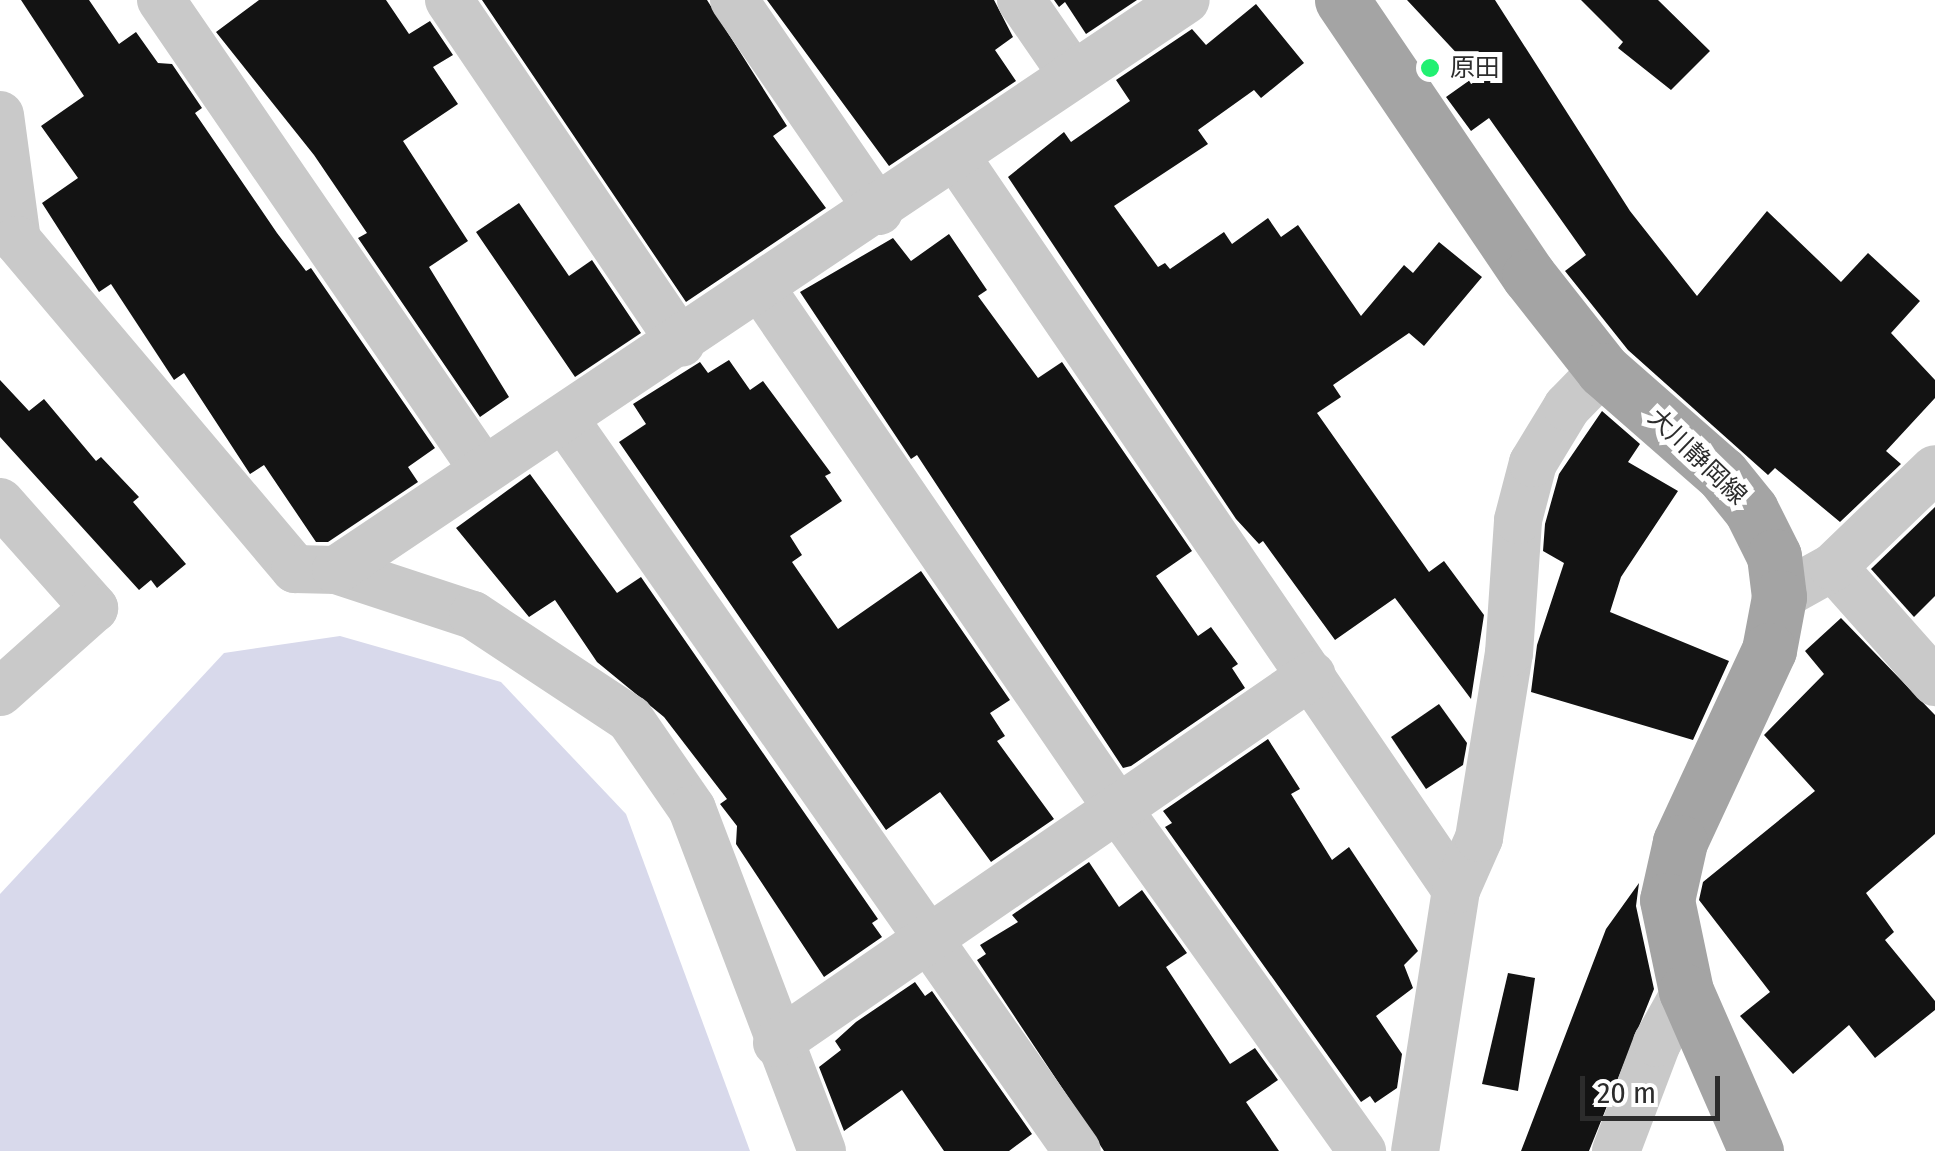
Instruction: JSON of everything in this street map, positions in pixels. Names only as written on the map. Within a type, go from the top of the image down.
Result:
[{"type":"main road","name":"大川静岡線","points":[[1342,0],[1529,276],[1603,370],[1722,474],[1751,510],[1774,556],[1779,598],[1769,650],[1680,842],[1667,900],[1686,991],[1756,1151]]},
{"type":"street","points":[[161,0],[482,468]]},
{"type":"street","points":[[449,0],[681,344]]},
{"type":"street","points":[[734,0],[879,210]]},
{"type":"street","points":[[1021,0],[1072,74]]},
{"type":"street","points":[[336,570],[482,468],[565,420],[681,344],[957,158],[1072,74],[1186,0]]},
{"type":"street","points":[[0,115],[17,240],[40,272],[295,570],[336,570],[474,615],[630,719],[692,808],[777,1044],[822,1151]]},
{"type":"street","points":[[957,158],[1456,890]]},
{"type":"street","points":[[762,288],[1120,812],[1362,1151]]},
{"type":"street","points":[[1415,1151],[1456,890],[1478,838],[1509,653],[1518,520],[1532,463],[1567,406],[1603,370]]},
{"type":"street","points":[[565,420],[934,940],[1077,1151]]},
{"type":"street","points":[[1779,598],[1832,568],[1935,469]]},
{"type":"street","points":[[0,502],[94,608],[0,692]]},
{"type":"street","points":[[1832,568],[1935,682]]},
{"type":"street","points":[[777,1044],[934,940],[1312,676]]},
{"type":"street","points":[[1616,1151],[1656,1043],[1686,991]]},
{"type":"shaded area","points":[[340,636],[501,682],[626,814],[750,1151],[0,1151],[0,894],[224,653]]},
{"type":"building","points":[[21,0],[89,0],[119,44],[136,32],[158,63],[172,64],[202,108],[195,113],[277,233],[306,271],[311,268],[435,448],[408,467],[418,482],[328,542],[316,542],[264,465],[250,474],[184,373],[174,380],[111,284],[99,292],[42,203],[78,178],[41,126],[84,96]]},
{"type":"building","points":[[259,0],[386,0],[409,34],[430,21],[453,55],[433,67],[458,104],[403,141],[468,241],[429,267],[509,397],[480,417],[358,238],[367,233],[314,155],[216,32]]},
{"type":"building","points":[[482,0],[707,0],[787,126],[773,136],[826,208],[686,302]]},
{"type":"building","points":[[767,0],[994,0],[1013,37],[995,50],[1016,81],[889,166]]},
{"type":"building","points":[[1054,0],[1137,0],[1086,34],[1065,2],[1059,7]]},
{"type":"building","points":[[1407,0],[1495,0],[1630,211],[1697,296],[1767,211],[1841,282],[1868,253],[1920,301],[1891,333],[1935,380],[1935,398],[1886,451],[1901,464],[1840,522],[1775,468],[1768,475],[1628,350],[1565,271],[1586,255],[1489,118],[1471,131],[1446,97],[1477,75]]},
{"type":"building","points":[[1581,0],[1658,0],[1710,51],[1671,90],[1618,48],[1623,42]]},
{"type":"building","points":[[1256,4],[1304,63],[1261,98],[1254,90],[1198,130],[1208,144],[1114,206],[1158,267],[1165,263],[1170,269],[1224,232],[1232,244],[1268,218],[1281,237],[1298,225],[1361,316],[1404,265],[1413,273],[1439,242],[1482,277],[1424,346],[1409,333],[1333,385],[1341,397],[1317,413],[1429,572],[1444,561],[1484,615],[1471,699],[1395,598],[1335,640],[1263,541],[1259,544],[1236,519],[1008,177],[1064,132],[1071,142],[1130,101],[1116,80],[1192,29],[1206,45]]},
{"type":"building","points":[[519,203],[569,276],[592,260],[641,333],[575,377],[476,232]]},
{"type":"building","points":[[949,234],[987,290],[978,296],[1038,378],[1062,362],[1192,551],[1156,576],[1198,636],[1211,627],[1238,664],[1232,668],[1245,688],[1131,766],[1123,768],[917,455],[911,459],[800,292],[893,238],[911,261]]},
{"type":"building","points":[[729,360],[750,390],[763,381],[831,473],[825,476],[842,501],[790,536],[802,555],[792,562],[838,629],[921,571],[1010,700],[990,713],[1005,736],[997,741],[1054,819],[991,862],[940,792],[886,830],[619,442],[646,424],[633,404],[700,362],[708,373]]},
{"type":"building","points":[[0,380],[29,411],[44,399],[96,461],[101,457],[139,497],[133,502],[186,564],[157,588],[151,580],[139,590],[0,437]]},
{"type":"building","points":[[1602,411],[1640,444],[1628,462],[1678,491],[1621,577],[1610,612],[1729,661],[1693,740],[1531,692],[1537,645],[1564,563],[1543,551],[1545,524],[1559,474]]},
{"type":"building","points":[[530,474],[617,593],[641,577],[878,919],[872,923],[882,937],[824,977],[736,844],[737,826],[720,804],[727,799],[664,717],[597,662],[555,600],[529,617],[456,528]]},
{"type":"building","points":[[1935,507],[1935,596],[1914,617],[1871,569]]},
{"type":"building","points":[[1841,618],[1935,715],[1935,834],[1866,893],[1894,932],[1885,940],[1935,1001],[1935,1010],[1875,1058],[1849,1025],[1793,1074],[1740,1016],[1770,992],[1699,900],[1703,882],[1815,791],[1764,735],[1824,674],[1805,651]]},
{"type":"building","points":[[1439,704],[1467,743],[1463,765],[1426,789],[1391,737]]},
{"type":"building","points":[[1268,739],[1300,789],[1291,794],[1332,860],[1349,847],[1418,951],[1404,965],[1413,988],[1376,1016],[1402,1054],[1397,1088],[1375,1103],[1370,1096],[1361,1102],[1165,827],[1172,823],[1163,811]]},
{"type":"building","points":[[1089,862],[1119,907],[1142,890],[1187,953],[1166,967],[1230,1064],[1255,1048],[1278,1080],[1246,1102],[1279,1151],[1104,1151],[977,960],[986,954],[980,945],[1018,922],[1012,915]]},
{"type":"building","points":[[1639,883],[1636,906],[1654,989],[1589,1151],[1521,1151],[1606,929]]},
{"type":"building","points":[[1508,973],[1535,978],[1518,1091],[1482,1084]]},
{"type":"building","points":[[915,982],[925,996],[932,991],[1032,1134],[1009,1151],[944,1151],[902,1090],[844,1131],[819,1067],[841,1050],[835,1041],[856,1022]]},
{"type":"place","name":"原田","points":[[1430,68]]}]
